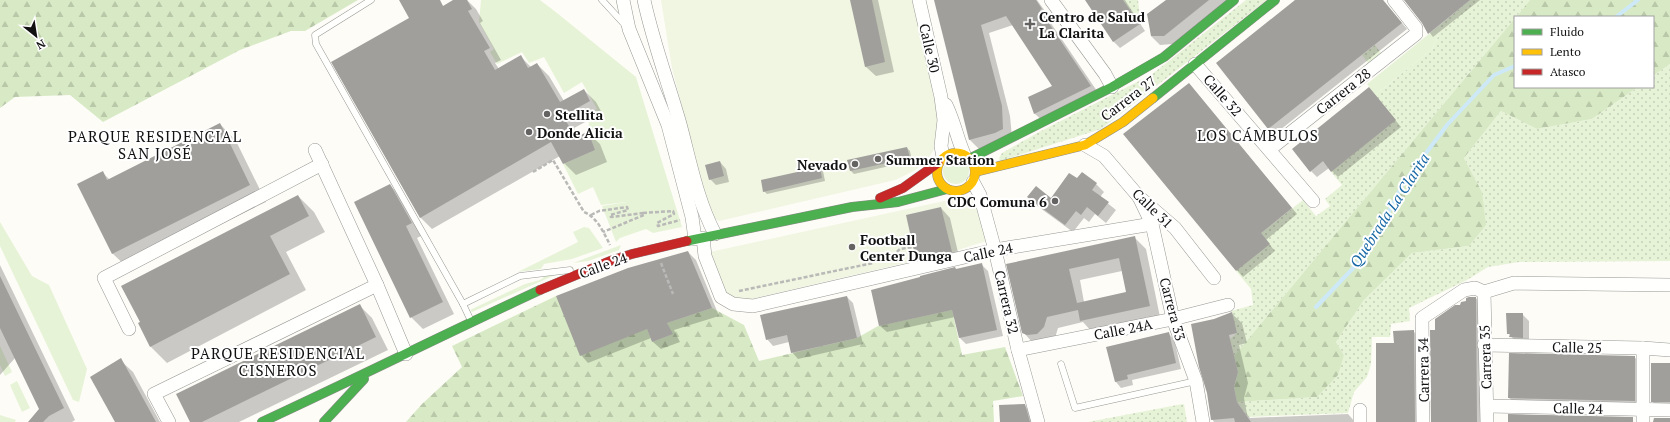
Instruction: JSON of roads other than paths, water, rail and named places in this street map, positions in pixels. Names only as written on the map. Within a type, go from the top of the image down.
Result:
[{"type":"street","points":[[623,0],[629,29],[668,125],[692,217],[704,237]]},
{"type":"street","points":[[644,0],[649,23],[705,214],[704,237]]},
{"type":"street","name":"Calle 30","points":[[919,0],[941,97],[944,120],[940,160]]},
{"type":"street","points":[[1051,0],[1072,26],[1106,74],[1112,87]]},
{"type":"street","name":"Carrera 27","points":[[967,156],[1112,87],[1164,58],[1234,0]]},
{"type":"street","name":"Carrera 27","points":[[974,177],[1085,145],[1123,122],[1275,0]]},
{"type":"street","name":"Carrera 28","points":[[1270,149],[1416,34],[1416,28],[1394,0]]},
{"type":"street","name":"Calle 32","points":[[1195,64],[1313,200]]},
{"type":"street","name":"Calle 30","points":[[941,97],[952,118],[958,140],[967,156]]},
{"type":"street","name":"Calle 31","points":[[1085,145],[1104,156],[1140,197],[1175,228],[1214,278]]},
{"type":"street","points":[[315,150],[377,285],[406,354]]},
{"type":"street","points":[[852,207],[890,195],[915,180],[940,160],[949,153],[957,152],[967,156],[974,165],[974,177],[962,190],[955,191],[947,189],[941,185],[937,178],[936,171],[940,160]]},
{"type":"street","points":[[129,329],[104,278],[322,164]]},
{"type":"street","name":"Carrera 32","points":[[974,177],[995,250],[1018,350],[1038,422]]},
{"type":"street","points":[[852,207],[898,202],[930,195],[947,189]]},
{"type":"street","name":"Carrera 33","points":[[1140,197],[1152,224],[1174,319],[1196,381],[1203,422]]},
{"type":"street","name":"Calle 24","points":[[262,422],[557,282],[587,270],[632,254],[704,237],[852,207]]},
{"type":"street","name":"Calle 24","points":[[704,237],[705,256],[721,297],[734,298],[753,306],[995,250],[1152,224]]},
{"type":"street","points":[[1484,292],[1514,283],[1670,285]]},
{"type":"street","points":[[169,422],[154,394],[377,285]]},
{"type":"street","name":"Carrera 34","points":[[1423,422],[1422,318],[1464,290],[1475,288],[1484,292]]},
{"type":"street","name":"Carrera 35","points":[[1484,292],[1484,345],[1487,422]]},
{"type":"street","name":"Calle 24A","points":[[1018,350],[1174,319],[1228,305]]},
{"type":"street","name":"Calle 25","points":[[1484,345],[1644,348],[1670,350]]},
{"type":"street","points":[[1643,416],[1644,348]]},
{"type":"street","points":[[324,422],[370,372]]},
{"type":"street","name":"Calle 24","points":[[1487,406],[1643,416],[1670,410]]},
{"type":"lane","points":[[371,0],[315,35],[316,44],[472,322]]},
{"type":"lane","points":[[602,0],[629,29]]},
{"type":"lane","points":[[463,304],[520,276],[561,270],[587,270]]},
{"type":"lane","points":[[1061,364],[1075,408],[1196,381]]},
{"type":"waterway","name":"Quebrada La Clarita","points":[[1617,16],[1638,0]]},
{"type":"waterway","name":"Quebrada La Clarita","points":[[1316,307],[1360,261],[1385,219],[1403,184],[1447,125],[1494,75],[1514,66]]},
{"type":"place","name":"Centro de Salud La Clarita","points":[[1030,24]]},
{"type":"place","name":"Stellita","points":[[547,114]]},
{"type":"place","name":"Donde Alicia","points":[[529,132]]},
{"type":"place","name":"Summer Station","points":[[878,159]]},
{"type":"place","name":"Nevado","points":[[855,164]]},
{"type":"place","name":"CDC Comuna 6","points":[[1055,201]]},
{"type":"place","name":"Football Center Dunga","points":[[852,247]]},
{"type":"district","name":"LOS CÁMBULOS","points":[[1258,135]]},
{"type":"district","name":"PARQUE RESIDENCIAL SAN JOSÉ","points":[[155,144]]},
{"type":"district","name":"PARQUE RESIDENCIAL CISNEROS","points":[[278,362]]}]
